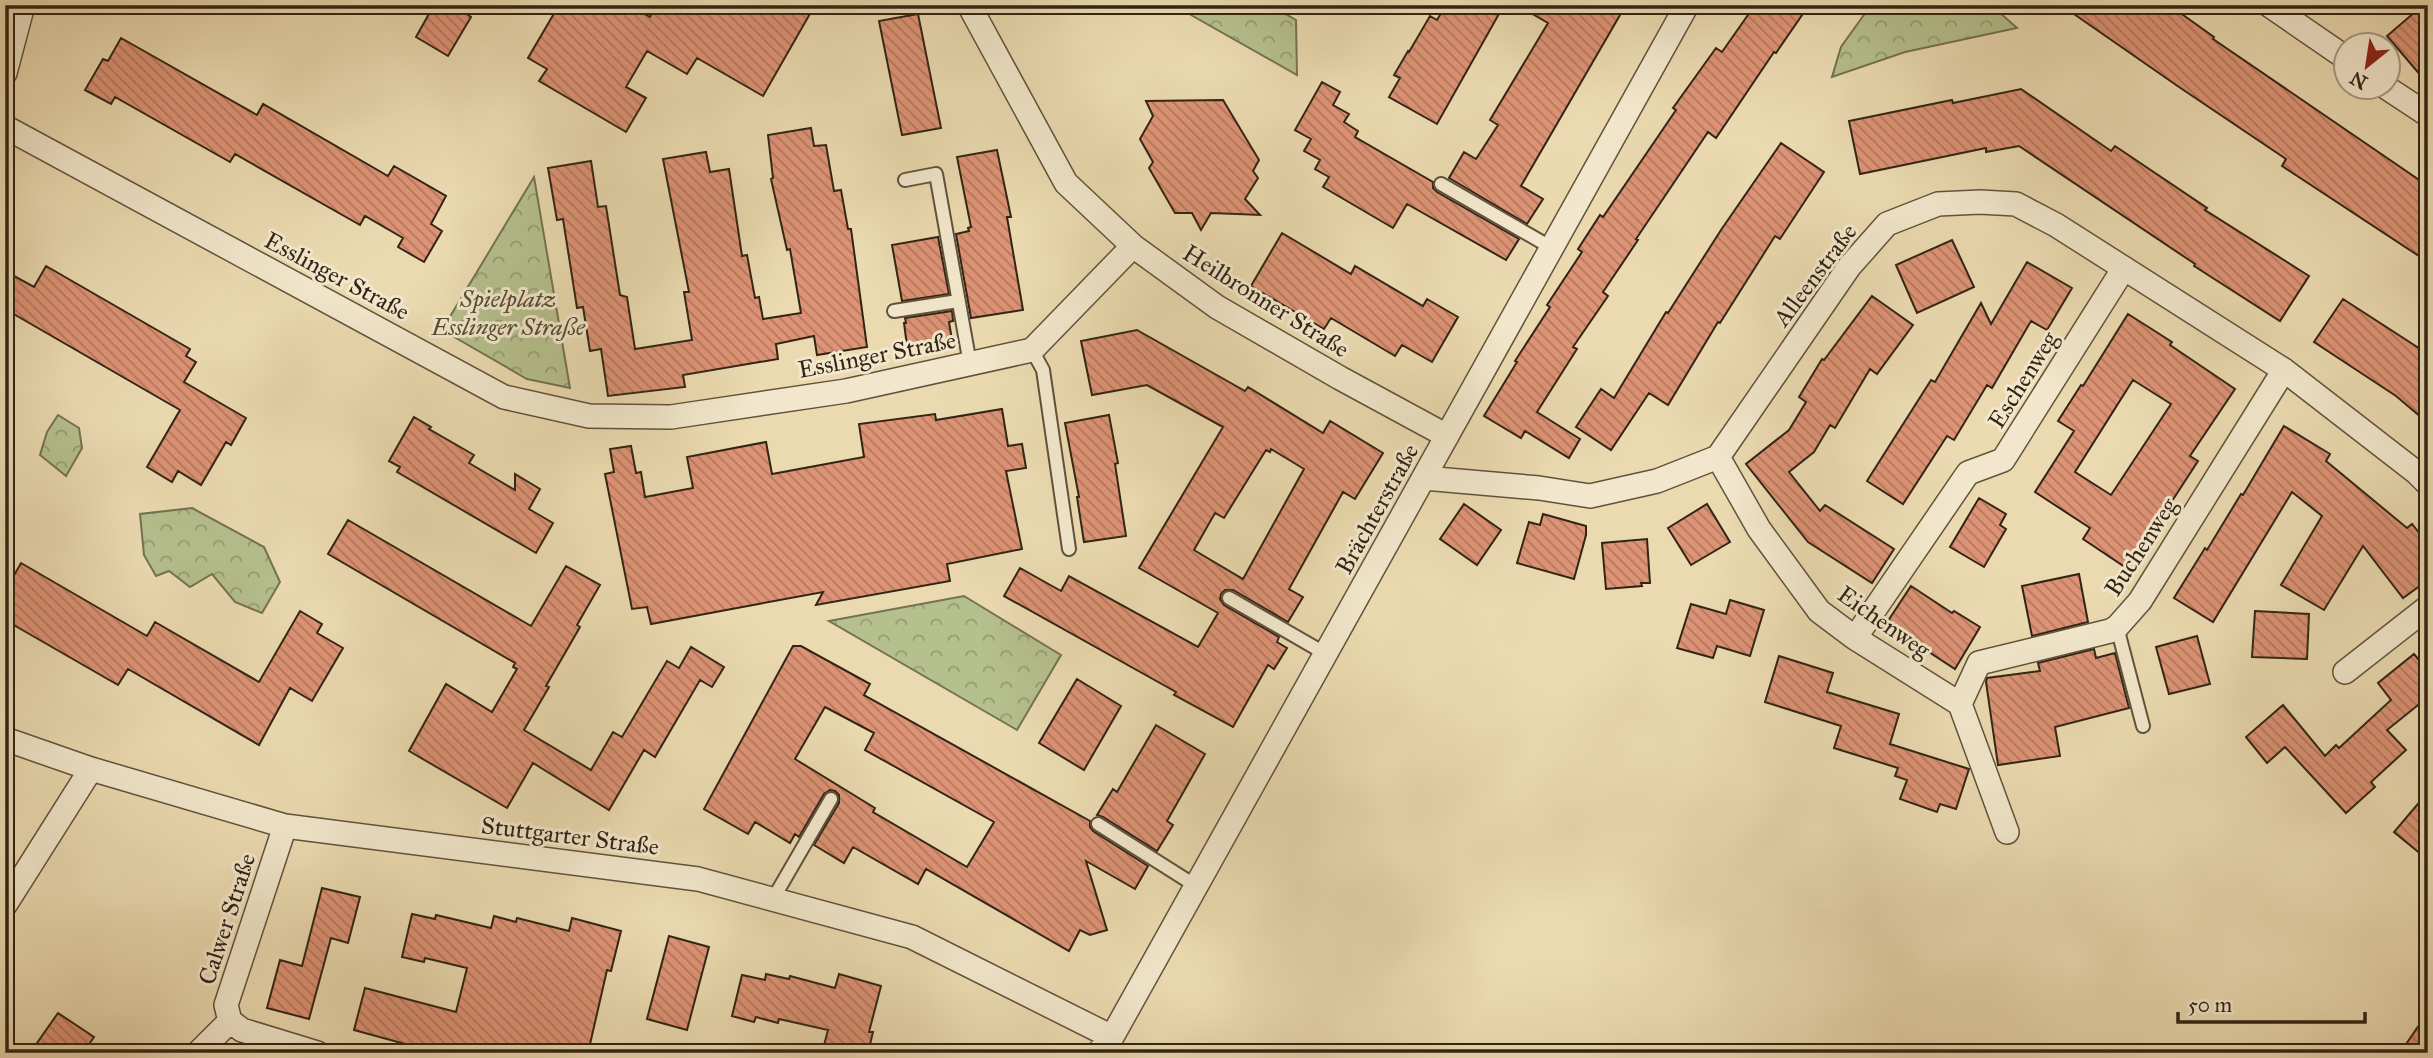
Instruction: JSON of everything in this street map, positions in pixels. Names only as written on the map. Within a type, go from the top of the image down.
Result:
[{"type":"street","points":[[5,73],[23,5]]},
{"type":"street","name":"Heilbronner Straße","points":[[969,5],[1066,183],[1133,246],[1217,307],[1447,436]]},
{"type":"street","name":"Brächterstraße","points":[[1105,1045],[1687,5]]},
{"type":"street","points":[[2269,5],[2332,48]]},
{"type":"street","points":[[2402,97],[2428,115]]},
{"type":"street","name":"Esslinger Straße","points":[[5,127],[504,397],[589,416],[671,418],[846,391],[1032,350]]},
{"type":"street","name":"Alleenstraße","points":[[1718,457],[1849,267],[1886,224],[1938,204],[1980,202],[2016,204],[2056,225],[2284,370],[2428,484]]},
{"type":"street","points":[[1032,350],[1133,246]]},
{"type":"street","name":"Eschenweg","points":[[1855,638],[1968,472],[2003,460],[2124,268]]},
{"type":"street","name":"Buchenweg","points":[[1960,704],[1979,663],[2110,631],[2118,626],[2140,601],[2284,370]]},
{"type":"street","points":[[1424,478],[1539,488],[1590,496],[1657,481],[1718,457]]},
{"type":"street","name":"Eichenweg","points":[[1718,457],[1759,529],[1819,611],[1855,638],[1960,704]]},
{"type":"street","points":[[2345,672],[2428,607]]},
{"type":"street","points":[[1960,704],[2007,832]]},
{"type":"street","name":"Stuttgarter Straße","points":[[5,739],[91,769],[285,826],[698,879],[912,937],[1105,1045]]},
{"type":"street","points":[[5,905],[91,769]]},
{"type":"street","name":"Calwer Straße","points":[[285,826],[226,1005],[230,1021],[242,1030],[285,1048],[317,1053]]},
{"type":"street","points":[[198,1053],[230,1021]]},
{"type":"lane","points":[[905,180],[936,174],[970,363]]},
{"type":"lane","points":[[1441,184],[1552,248]]},
{"type":"lane","points":[[894,311],[958,301]]},
{"type":"lane","points":[[1032,350],[1043,370],[1069,550]]},
{"type":"lane","points":[[1229,597],[1326,654]]},
{"type":"lane","points":[[2118,626],[2143,726]]},
{"type":"lane","points":[[773,899],[831,799]]},
{"type":"lane","points":[[1098,824],[1196,886]]},
{"type":"green space","points":[[1197,5],[1270,5],[1296,20],[1297,75],[1191,15]]},
{"type":"green space","points":[[1871,5],[1991,5],[2017,28],[1905,52],[1832,77],[1841,47]]},
{"type":"green space","name":"Spielplatz Esslinger Straße","points":[[534,177],[570,388],[527,379],[442,330]]},
{"type":"green space","points":[[58,415],[79,428],[82,448],[66,476],[40,455],[47,432]]},
{"type":"green space","points":[[192,508],[264,547],[280,582],[262,613],[235,602],[212,574],[190,587],[169,571],[156,576],[144,555],[140,514]]},
{"type":"green space","points":[[964,596],[1061,655],[1017,730],[829,621]]},
{"type":"building","points":[[434,5],[472,5],[467,14],[471,17],[448,56],[416,37]]},
{"type":"building","points":[[559,5],[629,5],[650,17],[657,5],[815,5],[763,96],[697,58],[687,74],[647,51],[626,87],[646,98],[626,132],[539,81],[547,69],[528,58]]},
{"type":"building","points":[[1446,5],[1504,5],[1437,124],[1389,97],[1400,78],[1394,75],[1408,51],[1430,16],[1437,20]]},
{"type":"building","points":[[1517,5],[1605,5],[1620,15],[1521,186],[1543,199],[1527,224],[1449,178],[1464,152],[1476,159],[1498,125],[1490,120],[1548,23]]},
{"type":"building","points":[[1755,5],[1809,5],[1716,138],[1708,132],[1636,239],[1638,240],[1603,292],[1608,296],[1573,347],[1577,349],[1537,412],[1580,439],[1569,458],[1525,431],[1521,438],[1484,416],[1550,307],[1547,305],[1582,252],[1578,249],[1600,215],[1603,217],[1676,110],[1673,108],[1716,48],[1722,52]]},
{"type":"building","points":[[2061,5],[2169,5],[2214,37],[2213,39],[2428,186],[2428,262],[2282,166],[2286,159]]},
{"type":"building","points":[[2423,5],[2428,5],[2428,84],[2402,54],[2402,32],[2392,32]]},
{"type":"building","points":[[918,14],[941,128],[902,135],[879,21]]},
{"type":"building","points":[[121,38],[257,115],[263,104],[388,176],[394,166],[446,196],[431,224],[442,231],[424,262],[398,247],[403,238],[365,216],[360,225],[235,154],[230,162],[115,97],[111,104],[85,90],[103,59],[108,61]]},
{"type":"building","points":[[1322,82],[1340,92],[1333,105],[1349,114],[1344,122],[1358,131],[1355,137],[1433,182],[1433,188],[1437,192],[1519,239],[1506,260],[1407,204],[1393,228],[1323,187],[1329,177],[1315,169],[1320,160],[1304,151],[1311,139],[1295,130]]},
{"type":"building","points":[[2021,89],[2111,151],[2115,146],[2207,208],[2205,210],[2309,276],[2280,321],[2194,266],[2195,264],[2019,146],[1986,152],[1986,148],[1860,174],[1849,121]]},
{"type":"building","points":[[1223,100],[1259,160],[1253,171],[1258,178],[1245,199],[1260,215],[1211,213],[1201,230],[1192,213],[1175,213],[1149,168],[1153,162],[1140,139],[1153,116],[1146,101]]},
{"type":"building","points":[[811,128],[814,146],[826,145],[834,191],[841,190],[848,229],[851,229],[867,347],[817,355],[814,336],[776,344],[778,359],[683,375],[685,387],[608,396],[601,349],[590,351],[583,307],[577,308],[563,219],[557,220],[548,168],[591,161],[598,207],[606,206],[620,295],[627,297],[635,349],[692,340],[684,292],[689,292],[663,159],[706,152],[710,172],[729,169],[742,256],[747,255],[755,298],[759,297],[763,319],[801,313],[790,249],[787,250],[771,179],[768,135]]},
{"type":"building","points":[[1781,143],[1824,172],[1780,239],[1775,236],[1720,323],[1718,322],[1668,405],[1649,393],[1611,450],[1576,427],[1601,389],[1614,398],[1666,312],[1668,313]]},
{"type":"building","points":[[997,150],[1011,217],[1007,217],[1023,310],[971,318],[956,234],[969,231],[968,228],[971,227],[957,157]]},
{"type":"building","points":[[1282,233],[1351,274],[1355,266],[1423,306],[1427,299],[1458,317],[1432,362],[1402,345],[1395,356],[1331,318],[1324,329],[1251,286]]},
{"type":"building","points":[[938,237],[949,294],[902,301],[892,245]]},
{"type":"building","points":[[1952,240],[1974,287],[1917,313],[1896,265]]},
{"type":"building","points":[[2027,262],[2072,288],[2047,330],[2031,321],[1992,388],[1987,385],[1954,440],[1947,436],[1903,504],[1867,481],[1931,380],[1935,382],[1981,303],[1991,324]]},
{"type":"building","points":[[46,266],[190,349],[186,356],[196,362],[184,382],[246,418],[231,445],[226,442],[201,485],[178,471],[172,482],[147,467],[180,410],[5,309],[5,271],[34,287]]},
{"type":"building","points":[[1872,296],[1913,325],[1877,374],[1870,369],[1835,428],[1830,425],[1814,452],[1789,472],[1820,511],[1825,505],[1894,549],[1872,583],[1808,542],[1746,464],[1789,430],[1806,402],[1799,397],[1822,359],[1824,360]]},
{"type":"building","points":[[2343,299],[2428,354],[2428,423],[2396,396],[2314,342]]},
{"type":"building","points":[[952,311],[953,321],[949,322],[952,340],[907,346],[905,318]]},
{"type":"building","points":[[2128,314],[2172,342],[2170,345],[2235,389],[2190,456],[2198,461],[2161,518],[2165,520],[2131,571],[2083,539],[2090,528],[2035,492],[2074,431],[2058,421],[2081,385],[2083,386]],"holes":[[[2133,380],[2171,404],[2111,495],[2075,472]]]},
{"type":"building","points":[[1137,330],[1245,391],[1248,387],[1323,433],[1330,421],[1383,453],[1355,499],[1343,492],[1289,589],[1303,597],[1288,622],[1233,590],[1225,590],[1221,594],[1220,599],[1224,605],[1279,637],[1277,642],[1287,648],[1274,669],[1268,665],[1233,727],[1004,596],[1020,568],[1061,591],[1069,576],[1198,647],[1218,613],[1139,568],[1223,427],[1147,385],[1092,395],[1081,341]],"holes":[[[1271,449],[1304,469],[1243,579],[1194,550],[1215,513],[1224,518],[1266,450],[1270,452]]]},
{"type":"building","points":[[1002,409],[1008,446],[1022,444],[1026,468],[1006,471],[1022,549],[947,564],[950,581],[816,605],[823,592],[651,624],[647,607],[632,609],[605,474],[614,472],[610,449],[631,446],[636,473],[641,472],[645,497],[693,488],[687,457],[766,442],[772,474],[864,457],[859,424],[935,414],[936,420]]},
{"type":"building","points":[[1109,415],[1118,463],[1115,464],[1126,536],[1084,542],[1079,497],[1065,423]]},
{"type":"building","points":[[414,417],[431,427],[429,429],[474,455],[469,463],[515,490],[515,474],[540,489],[529,509],[553,523],[536,553],[397,472],[400,467],[389,461]]},
{"type":"building","points":[[2284,426],[2330,454],[2326,461],[2407,528],[2412,524],[2428,544],[2428,580],[2403,598],[2363,546],[2324,610],[2281,585],[2322,516],[2292,492],[2213,622],[2174,598],[2241,494],[2243,495]]},
{"type":"building","points":[[1979,498],[2006,514],[2000,525],[2006,529],[1984,567],[1950,547]]},
{"type":"building","points":[[1464,504],[1501,530],[1477,565],[1440,539]]},
{"type":"building","points":[[1707,504],[1730,542],[1691,565],[1668,528]]},
{"type":"building","points":[[1543,514],[1586,526],[1574,579],[1517,563],[1529,522],[1540,525]]},
{"type":"building","points":[[348,520],[531,626],[566,566],[600,585],[577,625],[580,627],[546,686],[549,687],[524,730],[591,770],[613,732],[622,737],[667,661],[679,668],[691,647],[724,667],[712,687],[700,680],[655,757],[644,750],[609,810],[533,763],[507,808],[409,751],[446,684],[492,712],[517,669],[513,667],[515,663],[328,554]]},
{"type":"building","points":[[1647,539],[1650,583],[1606,589],[1602,543]]},
{"type":"building","points":[[21,563],[147,636],[155,622],[259,682],[300,611],[322,624],[317,633],[343,648],[312,701],[290,688],[259,745],[128,669],[118,685],[5,620],[5,575],[12,579]]},
{"type":"building","points":[[2079,574],[2088,622],[2032,636],[2022,586]]},
{"type":"building","points":[[1911,586],[1952,613],[1954,611],[1980,627],[1955,669],[1886,624]]},
{"type":"building","points":[[1730,600],[1764,610],[1750,656],[1717,646],[1713,658],[1677,648],[1691,604],[1726,614]]},
{"type":"building","points":[[2255,611],[2309,614],[2307,659],[2252,657]]},
{"type":"building","points":[[2197,636],[2210,684],[2169,694],[2156,647]]},
{"type":"building","points":[[793,646],[801,646],[870,684],[864,695],[1090,821],[1093,831],[1148,866],[1135,889],[1086,861],[1107,930],[1090,935],[1080,930],[1069,951],[926,869],[918,884],[853,847],[844,863],[814,845],[839,803],[839,795],[835,791],[830,790],[824,794],[799,837],[795,834],[790,843],[755,822],[748,834],[704,809]],"holes":[[[825,707],[874,733],[865,750],[994,822],[967,867],[873,812],[875,808],[795,759]]]},
{"type":"building","points":[[2094,649],[2096,658],[2115,653],[2129,708],[2055,727],[2060,756],[1998,765],[1987,678],[2040,671],[2038,663]]},
{"type":"building","points":[[2414,654],[2428,671],[2428,697],[2387,730],[2406,750],[2371,782],[2375,787],[2346,813],[2285,747],[2267,763],[2246,737],[2283,705],[2325,756],[2336,745],[2339,748],[2391,700],[2378,683]]},
{"type":"building","points":[[1779,656],[1833,673],[1827,692],[1899,714],[1890,744],[1969,769],[1956,809],[1940,804],[1937,812],[1900,799],[1907,780],[1895,776],[1898,768],[1834,748],[1841,726],[1765,702]]},
{"type":"building","points":[[1077,679],[1121,706],[1084,770],[1039,743]]},
{"type":"building","points":[[1156,725],[1205,754],[1167,821],[1173,825],[1157,851],[1097,815],[1113,789],[1117,792]]},
{"type":"building","points":[[2428,792],[2428,860],[2394,832]]},
{"type":"building","points":[[322,888],[360,897],[348,943],[331,938],[309,1019],[267,1008],[280,960],[302,966]]},
{"type":"building","points":[[412,914],[435,919],[436,915],[491,928],[494,916],[516,922],[517,918],[569,931],[572,918],[621,931],[611,971],[607,970],[588,1053],[438,1053],[354,1030],[365,988],[456,1012],[467,968],[425,958],[424,962],[402,957]]},
{"type":"building","points":[[669,936],[709,947],[687,1030],[647,1019]]},
{"type":"building","points":[[766,974],[789,979],[790,976],[835,988],[839,974],[881,986],[869,1032],[873,1032],[868,1053],[822,1053],[828,1030],[779,1019],[778,1023],[756,1017],[754,1022],[732,1016],[742,975],[765,980]]},
{"type":"building","points":[[2428,1012],[2428,1053],[2400,1053]]},
{"type":"building","points":[[58,1013],[94,1037],[83,1053],[30,1053]]}]
